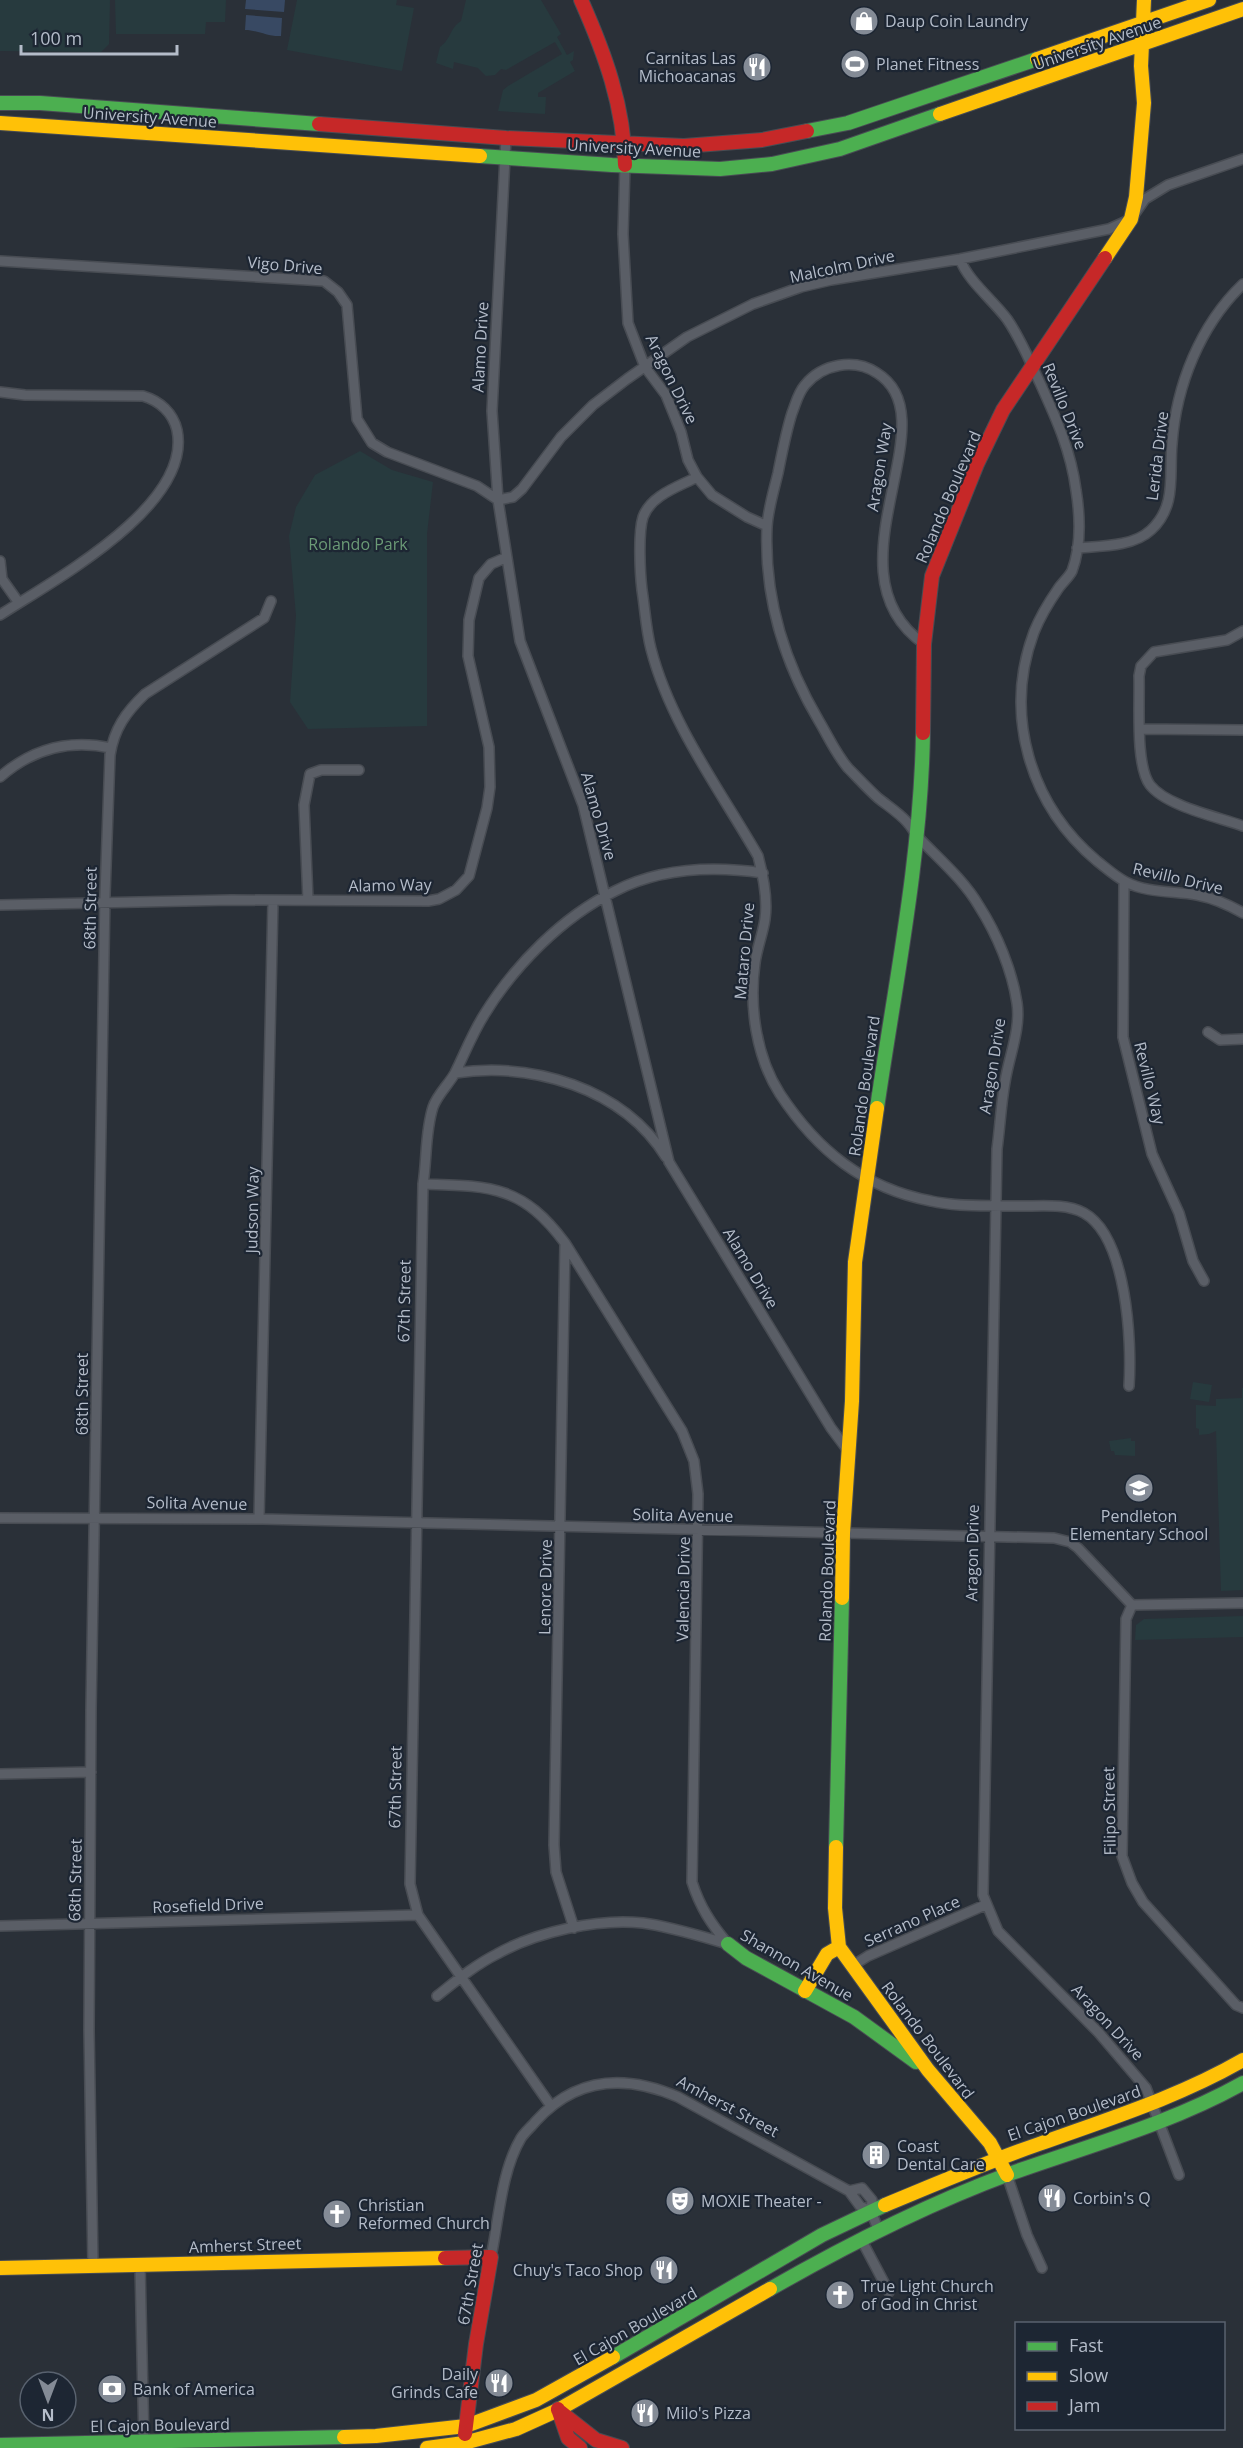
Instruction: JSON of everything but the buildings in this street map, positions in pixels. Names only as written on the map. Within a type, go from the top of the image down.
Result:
[{"type":"main road","name":"Aragon Drive","points":[[581,0],[602,45],[619,96],[626,142],[625,165]]},
{"type":"main road","name":"Rolando Boulevard","points":[[1007,2175],[990,2143],[928,2070],[839,1947],[835,1908],[843,1533],[850,1453],[855,1262],[917,835],[922,784],[924,644],[932,576],[977,464],[1004,410],[1032,364],[1131,219],[1136,197],[1144,103],[1141,66],[1144,0]]},
{"type":"main road","name":"University Avenue","points":[[0,103],[40,103],[506,138],[684,146],[762,140],[848,123],[1209,0]]},
{"type":"main road","name":"University Avenue","points":[[0,123],[625,165],[720,168],[799,159],[840,149],[1243,9]]},
{"type":"main road","points":[[240,139],[242,117]]},
{"type":"main road","name":"Shannon Avenue","points":[[728,1944],[746,1958],[854,2018],[928,2070]]},
{"type":"main road","points":[[805,1991],[827,1954],[839,1947]]},
{"type":"main road","name":"El Cajon Boulevard","points":[[0,2445],[144,2445],[376,2436],[466,2426],[550,2393],[613,2360],[822,2235],[871,2211],[998,2158],[1153,2103],[1219,2074],[1243,2060]]},
{"type":"main road","points":[[427,2448],[464,2445],[512,2430],[558,2410],[878,2229],[1007,2175],[1160,2122],[1220,2096],[1243,2083]]},
{"type":"main road","name":"Amherst Street","points":[[0,2268],[282,2260],[491,2258]]},
{"type":"main road","name":"67th Street","points":[[464,2445],[476,2344],[491,2258]]},
{"type":"main road","points":[[550,2393],[568,2438]]},
{"type":"main road","points":[[558,2410],[596,2440],[622,2448]]},
{"type":"main road","points":[[512,2430],[520,2432],[548,2425],[557,2427],[580,2448]]},
{"type":"street","name":"Alamo Drive","points":[[506,138],[492,411],[498,500],[520,641],[583,805],[669,1162],[831,1428],[850,1453]]},
{"type":"street","name":"Malcolm Drive","points":[[498,500],[513,497],[522,489],[561,436],[580,416],[627,378],[687,337],[753,304],[801,287],[831,280],[960,259],[1109,229],[1131,219],[1145,199],[1168,186],[1243,159]]},
{"type":"street","name":"Aragon Drive","points":[[625,165],[623,234],[628,323],[645,367],[666,395],[681,432],[688,460],[697,477],[712,495],[747,517],[767,526],[769,581],[777,630],[803,694],[845,765],[875,796],[906,820],[917,835],[951,868],[980,906],[1005,960],[1017,1004],[1017,1026],[1005,1081],[997,1149],[983,1895],[985,1905],[998,1930],[1106,2041],[1146,2088],[1179,2175]]},
{"type":"street","name":"Revillo Drive","points":[[960,259],[964,272],[987,294],[1008,322],[1032,364],[1056,415],[1069,452],[1077,491],[1077,548],[1071,572],[1042,615],[1029,648],[1022,682],[1023,734],[1037,783],[1053,813],[1087,852],[1124,882],[1145,888],[1216,900],[1243,913]]},
{"type":"street","name":"Vigo Drive","points":[[0,261],[324,281],[338,292],[347,305],[357,419],[372,443],[387,452],[477,486],[498,500]]},
{"type":"street","name":"Lerida Drive","points":[[1077,548],[1111,545],[1132,540],[1149,532],[1166,511],[1172,488],[1172,443],[1181,387],[1200,343],[1217,314],[1243,284]]},
{"type":"street","name":"Aragon Way","points":[[767,526],[787,428],[804,386],[818,373],[836,366],[854,365],[879,373],[896,392],[903,408],[902,434],[882,541],[882,569],[890,601],[900,620],[914,637],[924,644]]},
{"type":"street","points":[[0,392],[25,395],[143,396],[156,401],[166,410],[174,422],[178,435],[171,472],[153,502],[106,546],[0,615]]},
{"type":"street","name":"Mataro Drive","points":[[697,477],[657,497],[643,517],[640,569],[649,640],[663,688],[677,717],[758,856],[763,873],[765,916],[755,960],[753,994],[756,1027],[765,1061],[780,1093],[804,1128],[827,1151],[867,1180],[897,1193],[932,1202],[1073,1208],[1089,1216],[1101,1228],[1108,1241],[1129,1319],[1129,1386]]},
{"type":"street","name":"Alamo Way","points":[[0,905],[273,900],[428,901],[439,900],[456,890],[469,876],[487,808],[490,786],[489,747],[468,656],[469,620],[479,578],[491,564],[506,558]]},
{"type":"street","points":[[0,561],[2,579],[20,603]]},
{"type":"street","name":"68th Street","points":[[93,2266],[89,2108],[91,1772],[105,903],[111,748],[115,733],[128,710],[145,694],[264,618],[271,601]]},
{"type":"street","points":[[1243,631],[1227,640],[1154,652],[1146,659],[1139,676],[1139,753],[1143,772],[1151,786],[1174,801],[1243,826]]},
{"type":"street","points":[[1140,729],[1243,730]]},
{"type":"street","points":[[0,777],[22,760],[46,750],[85,744],[111,748]]},
{"type":"street","points":[[308,900],[304,805],[310,774],[321,770],[359,770]]},
{"type":"street","name":"67th Street","points":[[491,2258],[508,2170],[522,2137],[550,2106],[418,1915],[410,1884],[423,1184],[429,1121],[434,1104],[454,1073],[479,1023],[512,976],[557,931],[606,897],[633,884],[679,872],[709,869],[763,873]]},
{"type":"street","name":"Revillo Way","points":[[1124,882],[1123,1037],[1152,1154],[1179,1213],[1193,1261],[1204,1281]]},
{"type":"street","name":"Judson Way","points":[[259,1519],[273,900]]},
{"type":"street","points":[[1208,1032],[1220,1040],[1243,1040]]},
{"type":"street","points":[[454,1073],[487,1070],[522,1071],[575,1085],[623,1112],[650,1137],[669,1162]]},
{"type":"street","name":"Valencia Drive","points":[[423,1184],[482,1185],[524,1200],[547,1219],[565,1243],[682,1431],[694,1461],[699,1530],[692,1882],[709,1922],[728,1944]]},
{"type":"street","name":"Lenore Drive","points":[[565,1243],[554,1845],[556,1872],[574,1928]]},
{"type":"street","name":"Solita Avenue","points":[[0,1518],[259,1519],[1054,1538],[1070,1542],[1132,1605]]},
{"type":"street","points":[[1132,1605],[1243,1603]]},
{"type":"street","name":"Filipo Street","points":[[1132,1605],[1126,1619],[1122,1856],[1132,1883],[1143,1902],[1236,2005],[1243,2008]]},
{"type":"street","points":[[0,1774],[91,1772]]},
{"type":"street","name":"Serrano Place","points":[[852,1966],[868,1956],[985,1905]]},
{"type":"street","name":"Rosefield Drive","points":[[0,1926],[418,1915]]},
{"type":"street","name":"Shannon Avenue","points":[[437,1996],[484,1961],[510,1947],[542,1935],[574,1928],[619,1922],[641,1923],[674,1928],[728,1944]]},
{"type":"street","name":"Amherst Street","points":[[550,2106],[572,2093],[605,2084],[630,2082],[657,2088],[678,2097],[849,2191],[860,2206],[871,2211],[878,2229]]},
{"type":"street","points":[[1007,2175],[1042,2268]]},
{"type":"street","points":[[861,2239],[889,2292]]},
{"type":"street","points":[[140,2265],[144,2445]]},
{"type":"green space","points":[[0,0],[110,0],[109,44],[101,52],[0,51]]},
{"type":"green space","points":[[115,0],[226,0],[225,22],[206,22],[205,34],[116,34]]},
{"type":"green space","points":[[297,0],[397,0],[396,5],[414,8],[402,71],[287,50]]},
{"type":"green space","points":[[466,0],[541,0],[561,34],[557,37],[567,55],[574,51],[573,60],[570,62],[575,71],[538,93],[538,97],[546,97],[545,114],[498,111],[503,90],[562,54],[555,42],[506,70],[501,69],[495,75],[486,76],[478,68],[454,62],[453,69],[436,63],[440,47],[461,21]]},
{"type":"green space","name":"Rolando Park","points":[[360,451],[392,470],[433,482],[427,534],[427,726],[308,729],[290,702],[296,616],[289,536],[296,507],[315,475]]},
{"type":"green space","points":[[1193,1382],[1212,1385],[1209,1402],[1190,1399]]},
{"type":"green space","points":[[1242,1388],[1243,1590],[1221,1591],[1216,1431],[1199,1435],[1199,1429],[1196,1428],[1196,1405],[1216,1406],[1216,1399],[1242,1398]]},
{"type":"green space","points":[[1131,1438],[1131,1441],[1135,1441],[1135,1456],[1115,1455],[1114,1451],[1111,1451],[1109,1441]]},
{"type":"green space","points":[[1243,1616],[1243,1637],[1135,1640],[1136,1625],[1144,1619]]},
{"type":"water","points":[[246,0],[285,0],[284,12],[245,9]]},
{"type":"water","points":[[246,15],[282,18],[281,36],[245,30]]},
{"type":"traffic: fast","points":[[807,131],[848,123],[1037,59]]},
{"type":"traffic: fast","points":[[0,103],[40,103],[319,124]]},
{"type":"traffic: fast","points":[[480,156],[612,165],[720,169],[772,164],[840,149],[940,114]]},
{"type":"traffic: fast","points":[[877,1108],[918,827],[923,733]]},
{"type":"traffic: fast","points":[[836,1847],[842,1598]]},
{"type":"traffic: fast","points":[[728,1944],[746,1958],[854,2017],[916,2062]]},
{"type":"traffic: fast","points":[[770,2289],[857,2241],[917,2212],[1009,2174],[1187,2111],[1243,2083]]},
{"type":"traffic: fast","points":[[613,2357],[822,2235],[885,2205]]},
{"type":"traffic: fast","points":[[0,2445],[344,2437]]},
{"type":"traffic: slow","points":[[1105,258],[1131,219],[1136,197],[1144,103],[1141,66],[1144,0]]},
{"type":"traffic: slow","points":[[1037,59],[1209,0]]},
{"type":"traffic: slow","points":[[940,114],[1243,9]]},
{"type":"traffic: slow","points":[[0,123],[480,156]]},
{"type":"traffic: slow","points":[[842,1598],[843,1533],[852,1401],[855,1262],[877,1108]]},
{"type":"traffic: slow","points":[[836,1847],[835,1908],[839,1947],[928,2070],[990,2143],[1007,2175]]},
{"type":"traffic: slow","points":[[805,1991],[827,1954],[839,1947]]},
{"type":"traffic: slow","points":[[885,2205],[1000,2158],[1169,2096],[1243,2060]]},
{"type":"traffic: slow","points":[[0,2268],[445,2258]]},
{"type":"traffic: slow","points":[[427,2448],[464,2443],[516,2429],[558,2410],[770,2289]]},
{"type":"traffic: slow","points":[[344,2437],[376,2436],[466,2426],[536,2400],[613,2357]]},
{"type":"traffic: jam","points":[[581,0],[612,81],[621,122],[625,165]]},
{"type":"traffic: jam","points":[[319,124],[506,138],[684,146],[762,140],[807,131]]},
{"type":"traffic: jam","points":[[923,733],[924,644],[932,576],[977,464],[1003,410],[1105,258]]},
{"type":"traffic: jam","points":[[445,2258],[491,2257],[476,2344],[465,2434]]},
{"type":"traffic: jam","points":[[558,2409],[568,2438],[580,2448]]},
{"type":"traffic: jam","points":[[558,2410],[596,2440],[622,2448]]},
{"type":"place","name":"Daup Coin Laundry","points":[[864,21]]},
{"type":"place","name":"Planet Fitness","points":[[855,64]]},
{"type":"place","name":"Carnitas Las Michoacanas","points":[[757,67]]},
{"type":"place","name":"Pendleton Elementary School","points":[[1139,1488]]},
{"type":"place","name":"Coast Dental Care","points":[[876,2155]]},
{"type":"place","name":"Corbin's Q","points":[[1052,2198]]},
{"type":"place","name":"MOXIE Theater -","points":[[680,2201]]},
{"type":"place","name":"Christian Reformed Church","points":[[337,2214]]},
{"type":"place","name":"Chuy's Taco Shop","points":[[664,2270]]},
{"type":"place","name":"True Light Church of God in Christ","points":[[840,2295]]},
{"type":"place","name":"Daily Grinds Cafe","points":[[499,2383]]},
{"type":"place","name":"Bank of America","points":[[112,2389]]},
{"type":"place","name":"Milo's Pizza","points":[[645,2413]]}]
